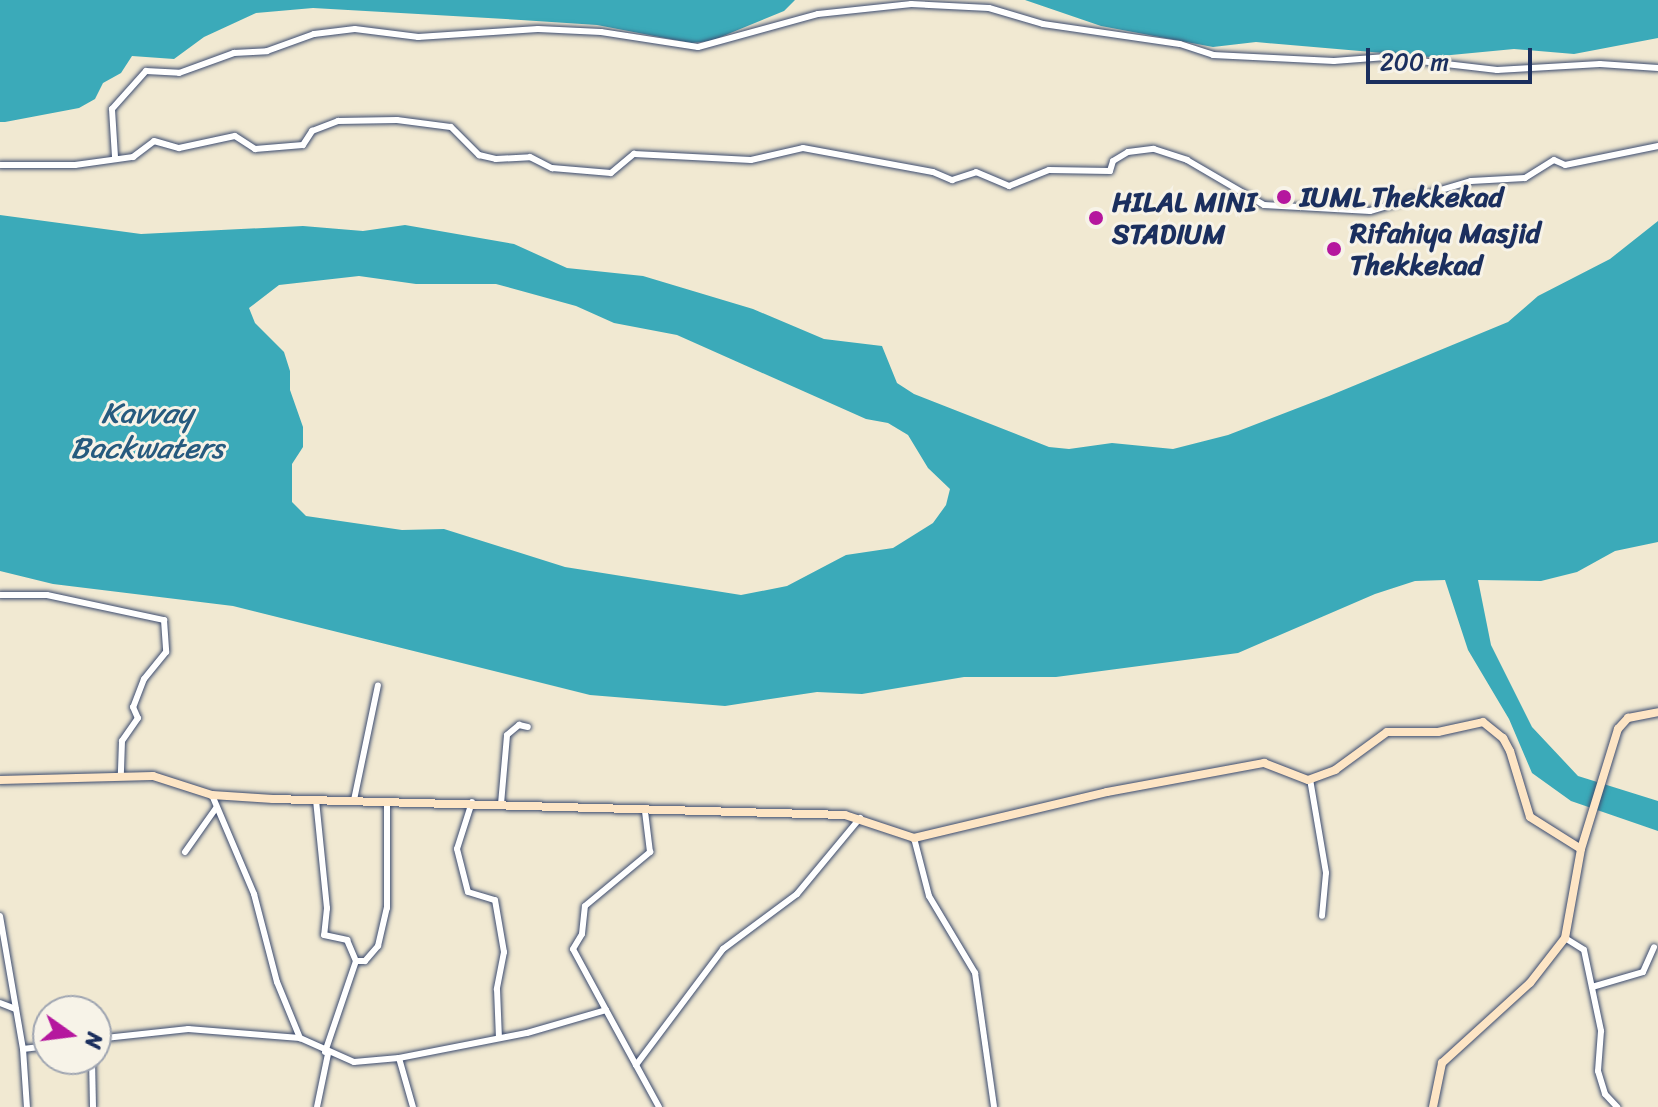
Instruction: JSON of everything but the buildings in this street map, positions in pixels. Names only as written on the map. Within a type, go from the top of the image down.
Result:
[{"type":"main road","points":[[1433,1107],[1442,1063],[1530,983],[1565,938],[1581,849],[1608,753],[1622,722],[1658,712]]},
{"type":"main road","points":[[0,780],[153,776],[212,795],[860,818],[914,838],[1107,792],[1264,763],[1310,779],[1335,770],[1387,732],[1438,732],[1483,722],[1503,738],[1510,751],[1530,817],[1581,849]]},
{"type":"street","points":[[115,157],[112,109],[146,71],[179,73],[234,53],[267,51],[314,34],[355,29],[418,37],[538,29],[698,47],[818,14],[911,4],[989,8],[1043,24],[1180,44],[1213,55],[1334,61],[1394,58],[1497,70],[1600,64],[1658,68]]},
{"type":"street","points":[[0,165],[75,165],[115,157],[133,157],[154,141],[179,148],[235,136],[255,149],[303,145],[312,131],[338,121],[397,120],[451,127],[479,155],[496,159],[530,157],[552,168],[611,173],[634,154],[751,160],[803,148],[933,172],[952,180],[976,172],[1009,186],[1049,170],[1110,171],[1113,161],[1128,152],[1154,149],[1187,160],[1264,205],[1370,211],[1471,181],[1525,178],[1554,160],[1565,165],[1658,146]]},
{"type":"street","points":[[0,595],[47,595],[164,620],[166,652],[144,679],[133,707],[138,718],[122,741],[121,775]]},
{"type":"street","points":[[354,800],[378,685]]},
{"type":"street","points":[[501,804],[507,735],[519,725],[528,727]]},
{"type":"street","points":[[1310,779],[1325,858],[1322,916]]},
{"type":"street","points":[[212,795],[254,894],[277,982],[300,1038]]},
{"type":"street","points":[[316,800],[327,908],[324,935],[347,940],[356,961],[327,1053],[317,1107]]},
{"type":"street","points":[[356,961],[373,955],[387,908],[387,802]]},
{"type":"street","points":[[472,802],[457,849],[468,892],[495,900],[504,952],[497,989],[499,1038]]},
{"type":"street","points":[[185,852],[216,808]]},
{"type":"street","points":[[645,811],[650,852],[585,906],[582,934],[573,949],[659,1107]]},
{"type":"street","points":[[636,1065],[723,949],[797,894],[860,818]]},
{"type":"street","points":[[914,838],[929,896],[975,973],[994,1107]]},
{"type":"street","points":[[0,916],[23,1049],[27,1107]]},
{"type":"street","points":[[1565,938],[1584,950],[1603,1051],[1598,1071],[1605,1094],[1617,1107]]},
{"type":"street","points":[[1592,987],[1643,972],[1654,947]]},
{"type":"street","points":[[0,1003],[16,1009]]},
{"type":"street","points":[[112,1037],[188,1029],[300,1038],[327,1053],[370,1064],[499,1038],[606,1010]]},
{"type":"street","points":[[23,1049],[32,1048]]},
{"type":"street","points":[[399,1058],[413,1107]]},
{"type":"street","points":[[92,1075],[93,1107]]},
{"type":"water","points":[[0,0],[795,0],[784,11],[711,41],[691,43],[597,25],[313,8],[256,13],[204,37],[174,59],[132,56],[121,73],[103,83],[95,99],[79,108],[0,122]]},
{"type":"water","points":[[1025,0],[1658,0],[1658,38],[1574,54],[1514,49],[1430,57],[1256,42],[1213,47],[1101,26]]},
{"type":"water","name":"Kavvay Backwaters","points":[[0,215],[141,234],[303,226],[363,231],[405,225],[514,244],[567,268],[643,276],[753,309],[824,339],[882,346],[897,383],[914,394],[1049,447],[1069,449],[1112,443],[1173,449],[1228,435],[1329,396],[1508,322],[1538,296],[1610,259],[1658,221],[1658,542],[1615,551],[1577,572],[1541,581],[1478,580],[1491,645],[1532,727],[1578,776],[1658,801],[1658,831],[1571,801],[1532,773],[1509,719],[1468,650],[1445,580],[1415,581],[1375,594],[1238,653],[1056,677],[964,677],[862,694],[817,692],[725,706],[590,695],[233,606],[53,584],[0,571]],"holes":[[[359,276],[416,284],[496,284],[576,306],[614,323],[677,335],[866,419],[888,423],[908,435],[928,468],[950,489],[946,505],[933,523],[893,548],[846,555],[787,586],[741,595],[565,567],[444,529],[402,530],[306,516],[292,502],[292,464],[303,447],[303,427],[290,390],[290,371],[284,352],[255,323],[249,308],[279,285]]]},
{"type":"place","name":"IUML Thekkekad","points":[[1284,197]]},
{"type":"place","name":"HILAL MINI STADIUM","points":[[1096,218]]},
{"type":"place","name":"Rifahiya Masjid Thekkekad","points":[[1334,249]]}]
